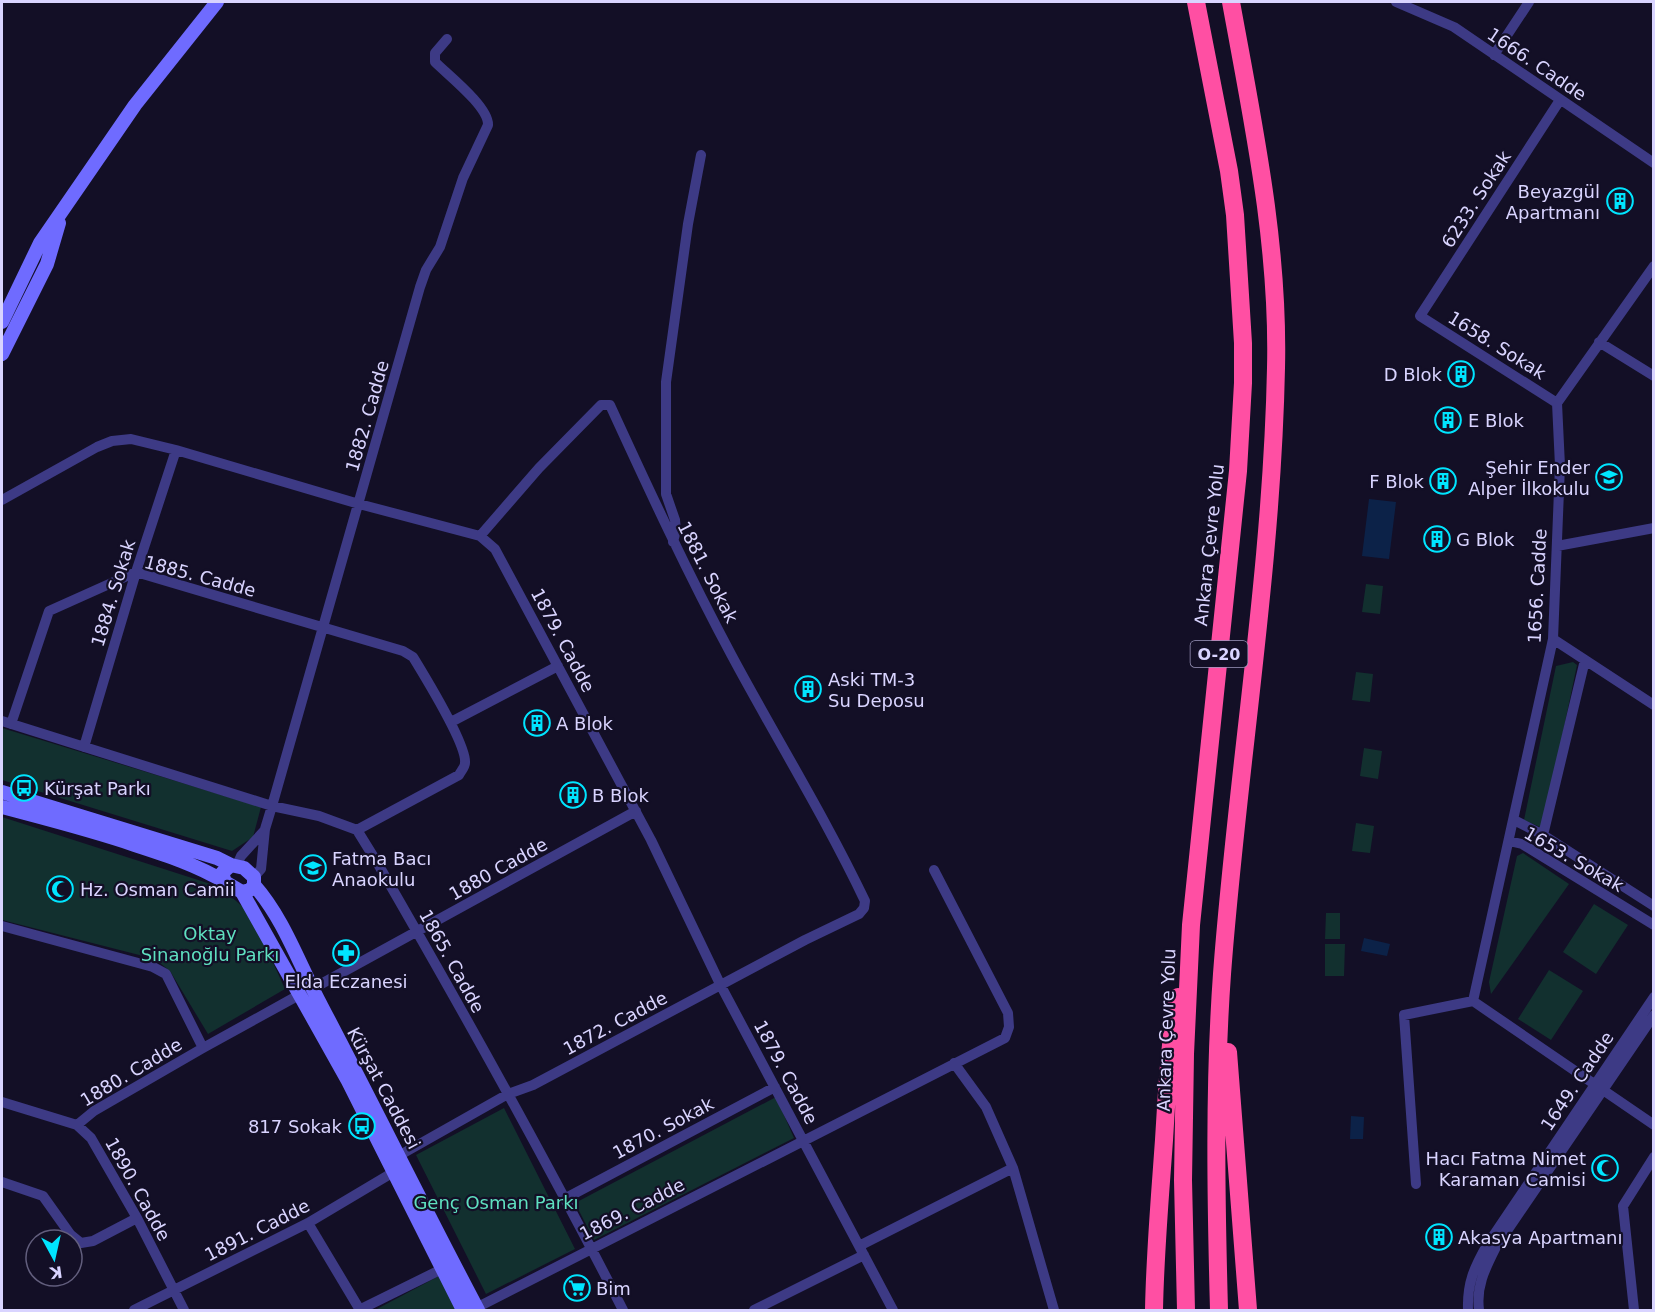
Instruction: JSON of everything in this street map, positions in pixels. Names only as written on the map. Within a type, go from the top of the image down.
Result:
[{"type":"highway","name":"Ankara Çevre Yolu","points":[[1186,1311],[1183,1180],[1185,1054],[1191,924],[1238,471],[1243,383],[1243,343],[1235,215],[1229,171],[1196,2]]},
{"type":"highway","name":"O-20","points":[[1219,1311],[1216,1200],[1222,976],[1243,744],[1265,556],[1276,368],[1275,302],[1268,217],[1262,170],[1231,2]]},
{"type":"highway","points":[[1154,1311],[1158,1220],[1172,1031],[1191,924]]},
{"type":"highway","points":[[1222,976],[1248,1311]]},
{"type":"street","points":[[2,322],[40,243],[135,105],[217,2]]},
{"type":"street","name":"1666. Cadde","points":[[1396,2],[1454,27],[1653,163]]},
{"type":"street","points":[[1494,55],[1529,2]]},
{"type":"street","name":"1882. Cadde","points":[[254,881],[261,869],[265,830],[420,287],[426,270],[440,247],[464,178],[489,121],[483,110],[435,62],[435,53],[447,39]]},
{"type":"street","name":"6233. Sokak","points":[[1420,316],[1560,100]]},
{"type":"street","points":[[673,542],[676,530],[675,520],[666,494],[665,400],[688,224],[701,155]]},
{"type":"street","points":[[2,354],[47,264],[63,209]]},
{"type":"street","points":[[1557,403],[1653,266]]},
{"type":"street","name":"1658. Sokak","points":[[1420,316],[1557,403]]},
{"type":"street","points":[[1599,342],[1653,376]]},
{"type":"street","name":"1656. Cadde","points":[[1473,1001],[1553,639],[1560,466],[1557,403]]},
{"type":"street","name":"1881. Sokak","points":[[480,536],[539,468],[601,405],[610,405],[673,542],[732,657],[839,846],[865,901],[864,908],[859,914]]},
{"type":"street","points":[[2,500],[83,454],[112,441],[131,440],[176,450],[359,504],[480,536]]},
{"type":"street","name":"1884. Sokak","points":[[84,747],[136,572],[176,450]]},
{"type":"street","points":[[1557,546],[1653,528]]},
{"type":"street","name":"1879. Cadde","points":[[480,536],[495,549],[636,811],[721,986],[893,1311]]},
{"type":"street","name":"1885. Cadde","points":[[6,723],[49,611],[136,572],[403,651],[413,657],[451,722],[465,755],[465,765],[459,775],[357,830]]},
{"type":"street","points":[[1553,639],[1652,702]]},
{"type":"street","points":[[1543,835],[1585,660]]},
{"type":"street","points":[[451,722],[558,666]]},
{"type":"street","points":[[6,723],[272,806],[319,816],[357,830]]},
{"type":"street","points":[[2,792],[218,858],[244,868],[254,881],[250,890],[242,892],[212,874],[173,857],[85,828],[2,807]]},
{"type":"street","name":"1880 Cadde","points":[[312,989],[636,811]]},
{"type":"street","points":[[1514,820],[1543,835],[1653,906]]},
{"type":"street","name":"1882. Cadde","points":[[234,865],[265,830]]},
{"type":"street","name":"1865. Cadde","points":[[357,830],[417,932],[566,1198],[623,1311]]},
{"type":"street","name":"1653. Sokak","points":[[1509,841],[1522,844],[1653,925]]},
{"type":"street","points":[[225,882],[222,873],[234,865]]},
{"type":"street","name":"1869. Cadde","points":[[472,1310],[1005,1038],[1009,1027],[1009,1017],[934,870]]},
{"type":"street","name":"Kürşat Caddesi","points":[[254,881],[276,915],[312,989],[442,1269],[472,1310]]},
{"type":"street","name":"Kürşat Caddesi","points":[[242,892],[472,1310]]},
{"type":"street","name":"1872. Cadde","points":[[393,1163],[508,1094],[533,1085],[805,940],[859,914]]},
{"type":"street","points":[[2,926],[153,967],[166,974],[203,1048]]},
{"type":"street","name":"1880. Cadde","points":[[77,1125],[94,1112],[203,1048],[299,995]]},
{"type":"street","name":"1649. Cadde","points":[[1479,1311],[1479,1287],[1482,1274],[1496,1247],[1653,998]]},
{"type":"street","points":[[1416,1184],[1404,1015],[1473,1001],[1653,1125]]},
{"type":"street","name":"1649. Cadde","points":[[1468,1311],[1468,1292],[1472,1273],[1486,1245],[1599,1086],[1653,1015]]},
{"type":"street","points":[[954,1063],[986,1107],[1013,1168],[1054,1311]]},
{"type":"street","name":"1870. Sokak","points":[[566,1198],[775,1087]]},
{"type":"street","points":[[2,1102],[77,1125]]},
{"type":"street","name":"1890. Cadde","points":[[77,1125],[91,1138],[137,1218],[184,1311]]},
{"type":"street","points":[[1634,1311],[1623,1206],[1653,1158]]},
{"type":"street","name":"1891. Cadde","points":[[134,1311],[308,1223],[393,1163]]},
{"type":"street","points":[[754,1311],[1013,1168]]},
{"type":"street","points":[[2,1182],[43,1196],[70,1234],[81,1243],[93,1241],[137,1218]]},
{"type":"street","points":[[308,1223],[359,1310],[442,1269]]},
{"type":"green space","points":[[1366,584],[1383,586],[1380,614],[1362,612]]},
{"type":"green space","points":[[1573,662],[1577,665],[1544,823],[1540,827],[1524,820],[1556,666]]},
{"type":"green space","points":[[1356,672],[1373,674],[1370,702],[1352,700]]},
{"type":"green space","points":[[2,728],[261,807],[253,837],[232,851],[2,780]]},
{"type":"green space","points":[[1364,748],[1382,751],[1378,779],[1360,776]]},
{"type":"green space","name":"Oktay Sinanoğlu Parkı","points":[[2,817],[220,887],[251,914],[285,989],[208,1034],[170,971],[155,959],[2,920]]},
{"type":"green space","points":[[1356,823],[1374,826],[1370,853],[1352,851]]},
{"type":"green space","points":[[1523,853],[1569,884],[1491,994],[1489,982],[1517,856]]},
{"type":"green space","points":[[1594,904],[1628,925],[1596,974],[1563,952]]},
{"type":"green space","points":[[1326,913],[1340,913],[1340,939],[1325,939]]},
{"type":"green space","points":[[1325,944],[1345,944],[1344,976],[1325,976]]},
{"type":"green space","points":[[1549,970],[1583,991],[1551,1040],[1518,1019]]},
{"type":"green space","points":[[776,1097],[794,1138],[594,1240],[575,1203]]},
{"type":"green space","name":"Genç Osman Parkı","points":[[504,1108],[575,1249],[486,1294],[416,1155]]},
{"type":"green space","points":[[439,1276],[456,1310],[375,1310]]},
{"type":"water","points":[[1369,499],[1396,502],[1389,559],[1362,556]]},
{"type":"water","points":[[1364,938],[1390,944],[1387,956],[1361,951]]},
{"type":"water","points":[[1351,1116],[1364,1117],[1363,1139],[1350,1139]]},
{"type":"place","name":"Beyazgül Apartmanı","points":[[1620,201]]},
{"type":"place","name":"D Blok","points":[[1461,374]]},
{"type":"place","name":"E Blok","points":[[1448,420]]},
{"type":"place","name":"Şehir Ender Alper İlkokulu","points":[[1609,477]]},
{"type":"place","name":"F Blok","points":[[1443,481]]},
{"type":"place","name":"G Blok","points":[[1437,539]]},
{"type":"place","name":"Aski TM-3 Su Deposu","points":[[808,689]]},
{"type":"place","name":"A Blok","points":[[537,723]]},
{"type":"place","name":"Kürşat Parkı","points":[[24,788]]},
{"type":"place","name":"B Blok","points":[[573,795]]},
{"type":"place","name":"Fatma Bacı Anaokulu","points":[[313,868]]},
{"type":"place","name":"Hz. Osman Camii","points":[[60,889]]},
{"type":"place","name":"Elda Eczanesi","points":[[346,953]]},
{"type":"place","name":"817 Sokak","points":[[362,1126]]},
{"type":"place","name":"Hacı Fatma Nimet Karaman Camisi","points":[[1605,1168]]},
{"type":"place","name":"Akasya Apartmanı","points":[[1439,1237]]},
{"type":"place","name":"Bim","points":[[577,1288]]}]
